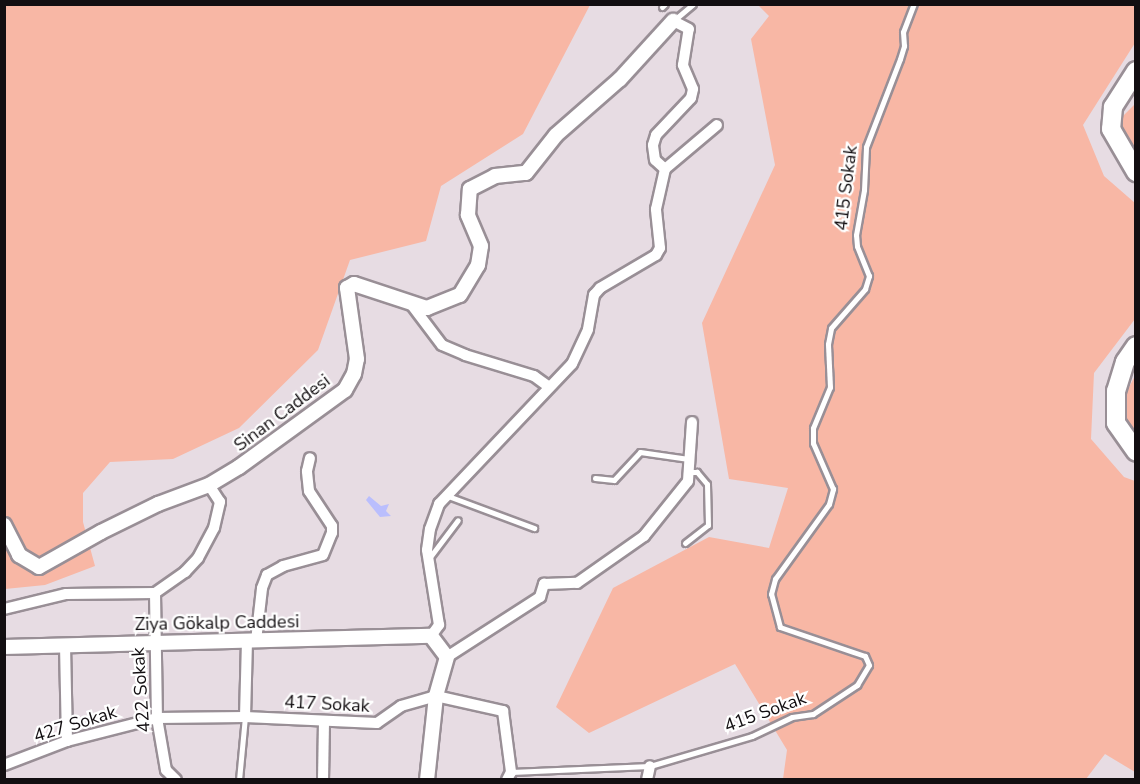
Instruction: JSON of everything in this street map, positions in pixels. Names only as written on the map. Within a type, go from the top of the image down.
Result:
[{"type":"highway","points":[[1136,71],[1113,107],[1111,129],[1122,153],[1136,172]]},
{"type":"highway","points":[[1136,346],[1125,362],[1116,391],[1116,423],[1136,452]]},
{"type":"street","points":[[665,169],[655,160],[653,145],[656,135],[691,98],[693,89],[683,64],[689,29],[673,21]]},
{"type":"street","name":"Sinan Caddesi","points":[[4,525],[19,555],[39,567],[101,532],[158,504],[209,485],[239,467],[345,390],[354,374],[357,359],[347,288],[354,284],[427,308],[460,295],[478,265],[480,246],[468,215],[470,189],[495,176],[526,172],[556,135],[620,79],[673,21]]},
{"type":"street","points":[[447,657],[431,636],[440,626],[429,559],[430,529],[440,504],[572,364],[588,329],[594,295],[600,288],[656,255],[660,248],[656,208],[665,169],[717,124]]},
{"type":"street","points":[[411,303],[442,345],[465,355],[534,376],[549,387]]},
{"type":"street","points":[[427,780],[436,696],[447,657],[540,597],[544,584],[577,583],[644,536],[688,481],[692,422]]},
{"type":"street","points":[[245,717],[251,641],[267,575],[283,566],[323,555],[332,533],[332,526],[309,491],[307,471],[310,458]]},
{"type":"street","points":[[4,609],[66,594],[155,593],[185,572],[198,558],[214,528],[220,502],[209,485]]},
{"type":"street","name":"422 Sokak","points":[[155,593],[157,718],[166,770],[176,780]]},
{"type":"street","name":"Ziya Gökalp Caddesi","points":[[4,646],[431,636]]},
{"type":"street","points":[[65,645],[67,741]]},
{"type":"street","points":[[436,696],[503,711],[509,776]]},
{"type":"street","name":"417 Sokak","points":[[157,718],[245,717],[377,723],[402,706],[436,696]]},
{"type":"street","name":"427 Sokak","points":[[4,765],[67,741],[157,718]]},
{"type":"street","points":[[323,780],[324,721]]},
{"type":"street","points":[[647,780],[651,766]]},
{"type":"lane","points":[[673,21],[693,4]]},
{"type":"lane","name":"415 Sokak","points":[[651,766],[752,736],[792,717],[813,714],[857,685],[869,664],[865,656],[780,627],[771,594],[775,579],[830,504],[833,489],[813,443],[813,428],[830,387],[828,344],[831,328],[865,289],[869,276],[857,246],[856,235],[864,190],[866,147],[900,58],[904,46],[903,32],[914,4]]},
{"type":"lane","points":[[595,478],[614,480],[640,452],[689,459]]},
{"type":"lane","points":[[685,543],[708,525],[707,484],[697,472],[688,472]]},
{"type":"lane","points":[[448,496],[534,528]]},
{"type":"lane","points":[[429,559],[458,520]]},
{"type":"lane","points":[[239,780],[245,717]]},
{"type":"lane","points":[[509,776],[651,766]]},
{"type":"shaded area","points":[[5,5],[590,5],[523,134],[441,186],[426,241],[350,260],[318,350],[239,428],[173,459],[110,462],[83,493],[83,522],[95,566],[45,585],[5,589]]},
{"type":"shaded area","points":[[758,5],[1135,5],[1135,43],[1083,125],[1104,176],[1135,203],[1135,319],[1094,373],[1091,439],[1124,477],[1135,481],[1135,772],[1105,754],[1086,779],[783,779],[787,750],[735,664],[589,733],[556,707],[613,588],[709,537],[769,548],[788,488],[729,479],[702,323],[775,165],[751,39],[769,16]]},
{"type":"shaded area","points":[[1135,104],[1135,165],[1123,147],[1122,117]]},
{"type":"shaded area","points":[[1135,376],[1135,441],[1127,429],[1122,400]]},
{"type":"water","points":[[369,496],[381,506],[389,504],[386,511],[391,516],[380,517],[366,500]]}]
